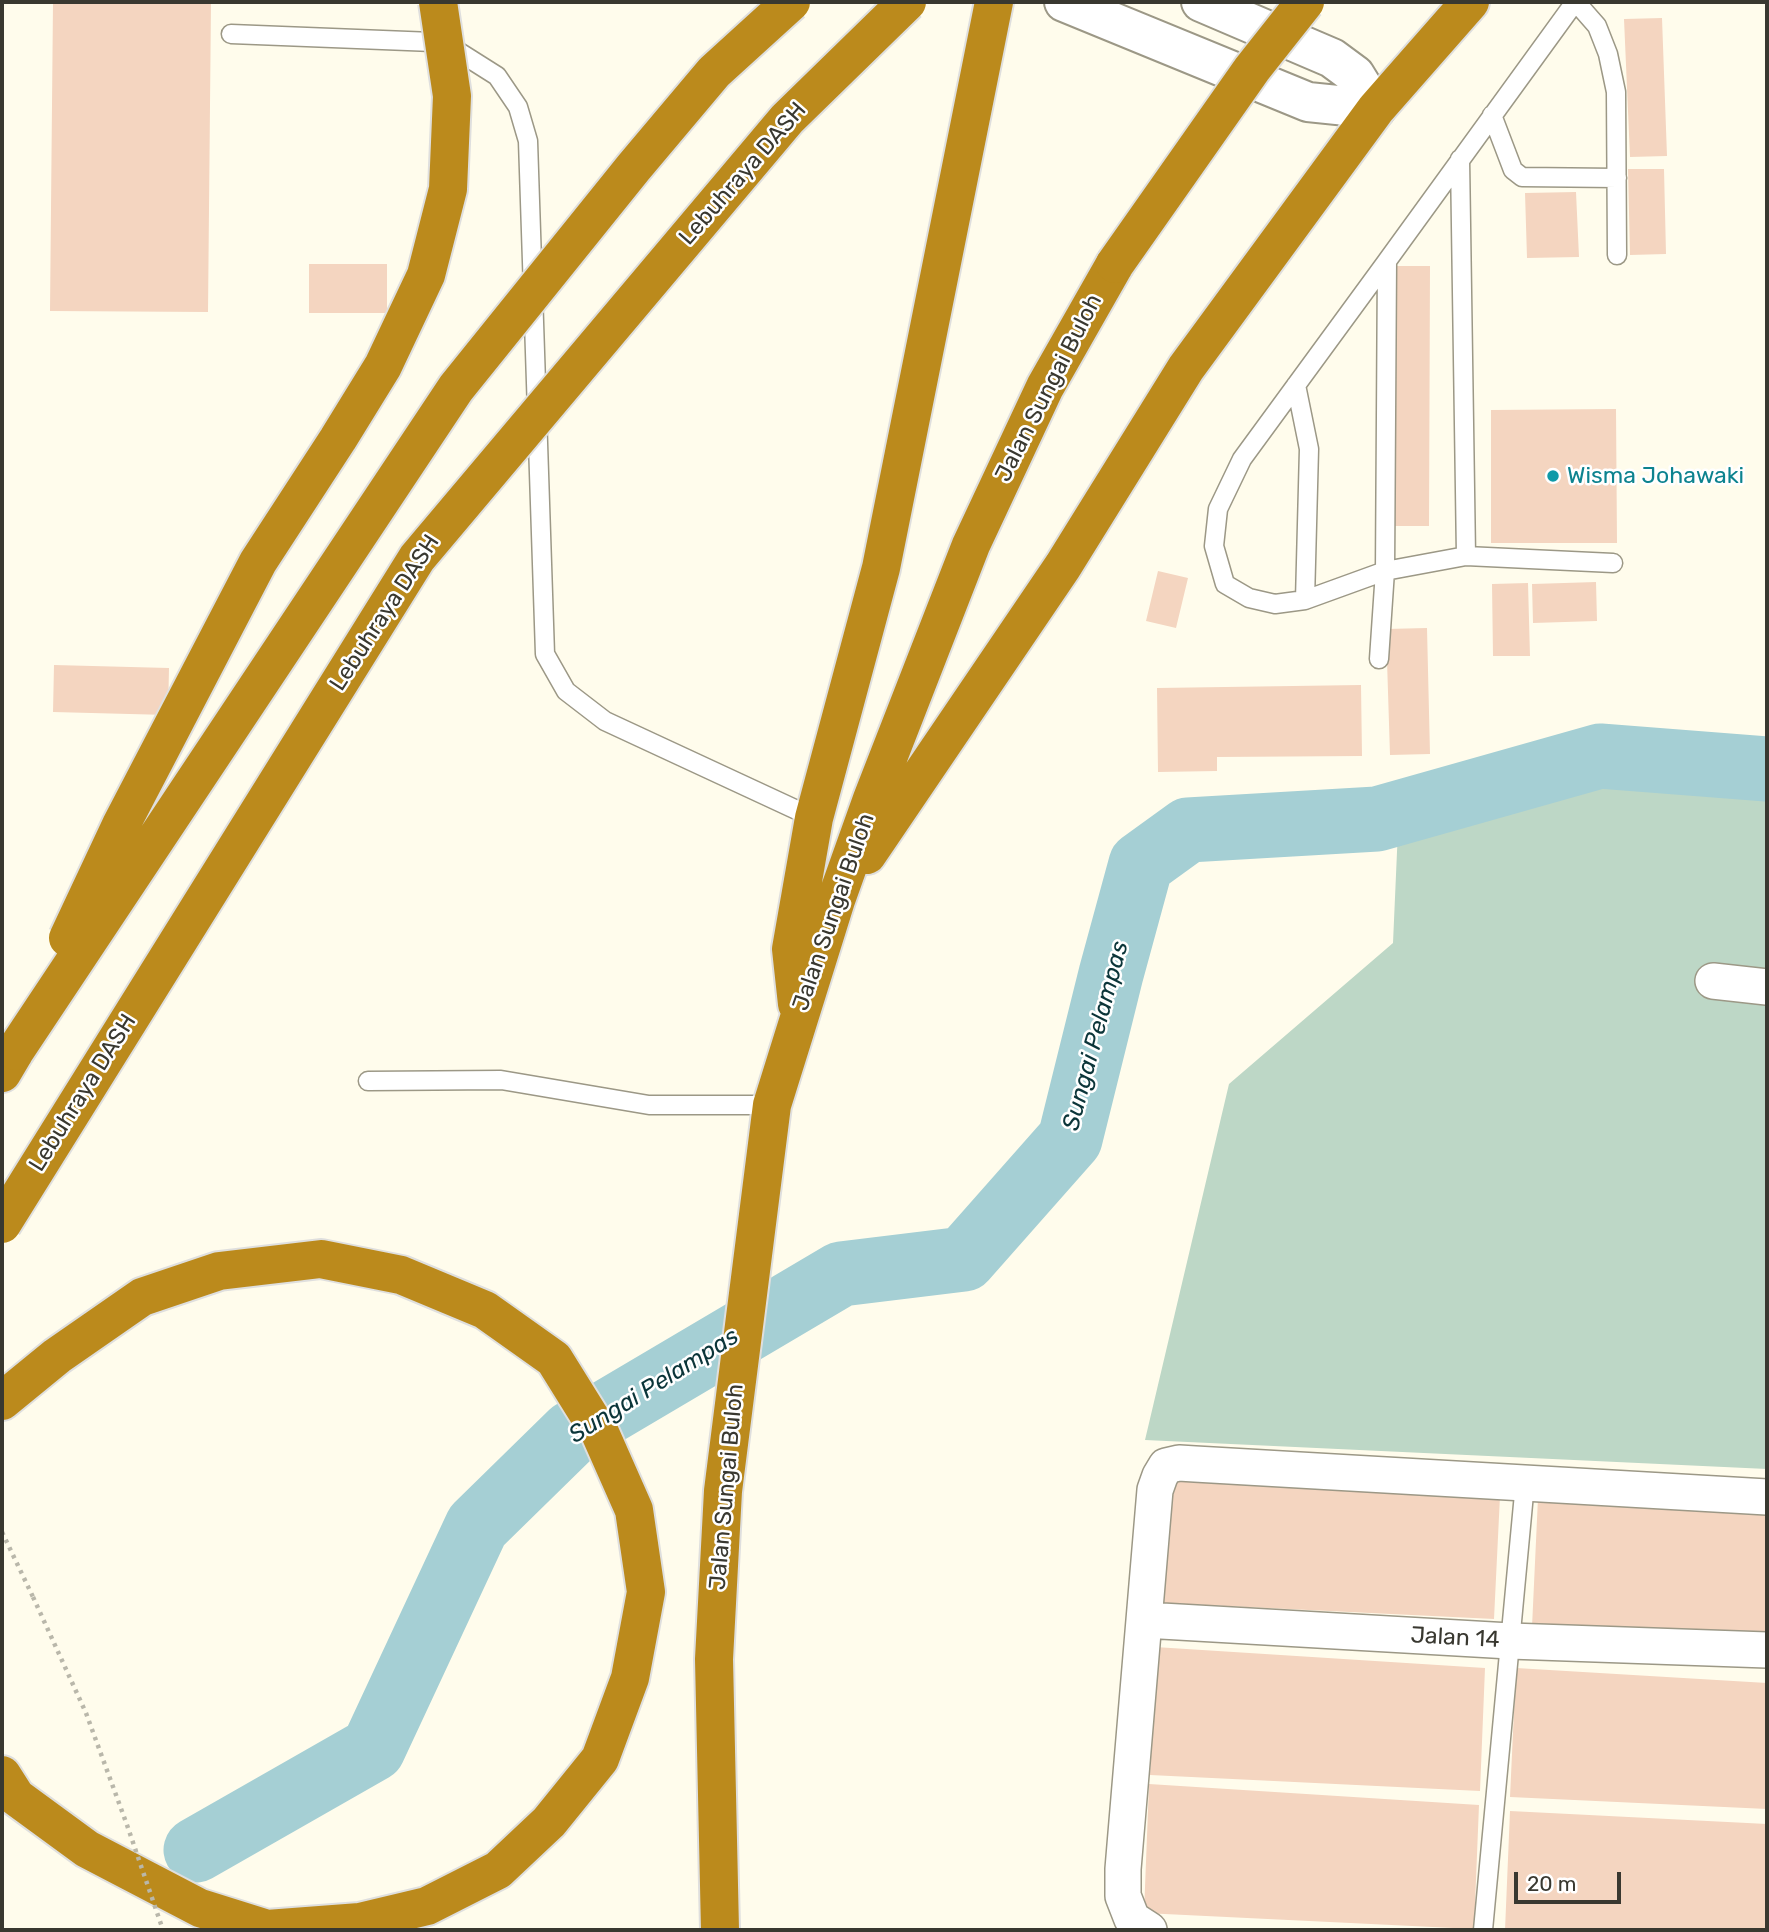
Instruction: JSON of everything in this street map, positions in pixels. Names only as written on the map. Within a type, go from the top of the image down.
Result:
[{"type":"highway","points":[[8,1062],[121,825],[258,562],[383,366],[426,275],[448,189],[452,96],[438,2]]},
{"type":"highway","points":[[8,1062],[456,388],[714,72],[792,2]]},
{"type":"highway","name":"Lebuhraya DASH","points":[[2,1224],[417,558],[787,120],[907,2]]},
{"type":"highway","points":[[799,1016],[791,949],[814,818],[881,568],[995,2]]},
{"type":"highway","name":"Jalan Sungai Buloh","points":[[720,1930],[714,1659],[723,1491],[772,1105],[799,1016],[872,799],[971,545],[1045,387],[1115,264],[1252,69],[1305,2]]},
{"type":"highway","points":[[836,900],[1063,566],[1186,368],[1376,109],[1470,2]]},
{"type":"highway","points":[[2,1401],[57,1356],[142,1297],[219,1271],[321,1259],[401,1275],[485,1310],[554,1359],[600,1433],[634,1510],[646,1592],[630,1678],[600,1759],[549,1822],[498,1870],[427,1906],[360,1922],[267,1929],[200,1908],[87,1849],[16,1797],[2,1775]]},
{"type":"main road","points":[[1064,2],[1308,102],[1376,109]]},
{"type":"main road","points":[[1201,2],[1332,58],[1355,75],[1376,109]]},
{"type":"street","points":[[1713,981],[1767,987]]},
{"type":"street","points":[[1141,1925],[1123,1896],[1123,1869],[1156,1490],[1166,1466],[1179,1463],[1767,1497]]},
{"type":"street","name":"Jalan 14","points":[[1144,1620],[1510,1641],[1767,1650]]},
{"type":"lane","points":[[1613,563],[1466,556],[1385,571],[1305,600],[1276,604],[1249,598],[1225,584],[1214,546],[1219,509],[1242,459],[1576,2],[1597,26],[1608,54],[1616,92],[1617,256]]},
{"type":"lane","points":[[231,34],[433,42],[459,52],[497,76],[518,107],[528,141],[545,654],[566,691],[605,721],[814,818]]},
{"type":"lane","points":[[1492,115],[1513,170],[1522,177],[1617,178]]},
{"type":"lane","points":[[1460,159],[1466,556]]},
{"type":"lane","points":[[1380,659],[1385,571],[1387,261]]},
{"type":"lane","points":[[1296,386],[1309,449],[1305,600]]},
{"type":"lane","points":[[368,1081],[501,1080],[649,1105],[772,1105]]},
{"type":"lane","points":[[1483,1930],[1525,1483]]},
{"type":"path","points":[[2,1532],[86,1713],[163,1930]]},
{"type":"green space","points":[[1611,776],[1767,783],[1767,1469],[1145,1440],[1229,1084],[1393,943],[1398,829]]},
{"type":"building","points":[[53,2],[211,2],[208,312],[50,311]]},
{"type":"building","points":[[1662,18],[1667,156],[1630,157],[1624,19]]},
{"type":"building","points":[[1628,169],[1664,169],[1666,254],[1630,255]]},
{"type":"building","points":[[1576,192],[1579,257],[1527,258],[1525,193]]},
{"type":"building","points":[[309,264],[387,264],[387,313],[309,313]]},
{"type":"building","points":[[1394,266],[1430,266],[1429,526],[1392,526]]},
{"type":"building","name":"Wisma Johawaki","points":[[1616,409],[1617,543],[1491,543],[1491,410]]},
{"type":"building","points":[[1158,571],[1188,578],[1176,628],[1146,621]]},
{"type":"building","points":[[1596,582],[1597,621],[1533,623],[1532,584]]},
{"type":"building","points":[[1528,583],[1530,656],[1493,656],[1492,584]]},
{"type":"building","points":[[1427,628],[1430,754],[1390,755],[1386,629]]},
{"type":"building","points":[[54,665],[169,668],[168,715],[53,712]]},
{"type":"building","points":[[1361,685],[1362,756],[1217,757],[1217,771],[1158,772],[1157,688]]},
{"type":"building","points":[[1169,1475],[1500,1496],[1494,1619],[1164,1603]]},
{"type":"building","points":[[1538,1498],[1767,1510],[1767,1638],[1532,1627]]},
{"type":"building","points":[[1155,1647],[1485,1668],[1480,1791],[1150,1775]]},
{"type":"building","points":[[1516,1668],[1767,1683],[1767,1809],[1510,1797]]},
{"type":"building","points":[[1149,1784],[1479,1805],[1474,1929],[1144,1913]]},
{"type":"building","points":[[1510,1811],[1767,1824],[1767,1930],[1505,1930]]},
{"type":"waterway","name":"Sungai Pelampas","points":[[196,1850],[373,1749],[477,1526],[572,1433],[841,1274],[964,1259],[1070,1139],[1141,864],[1188,830],[1377,819],[1600,756],[1767,769]]},
{"type":"place","name":"Wisma Johawaki","points":[[1553,476]]}]
